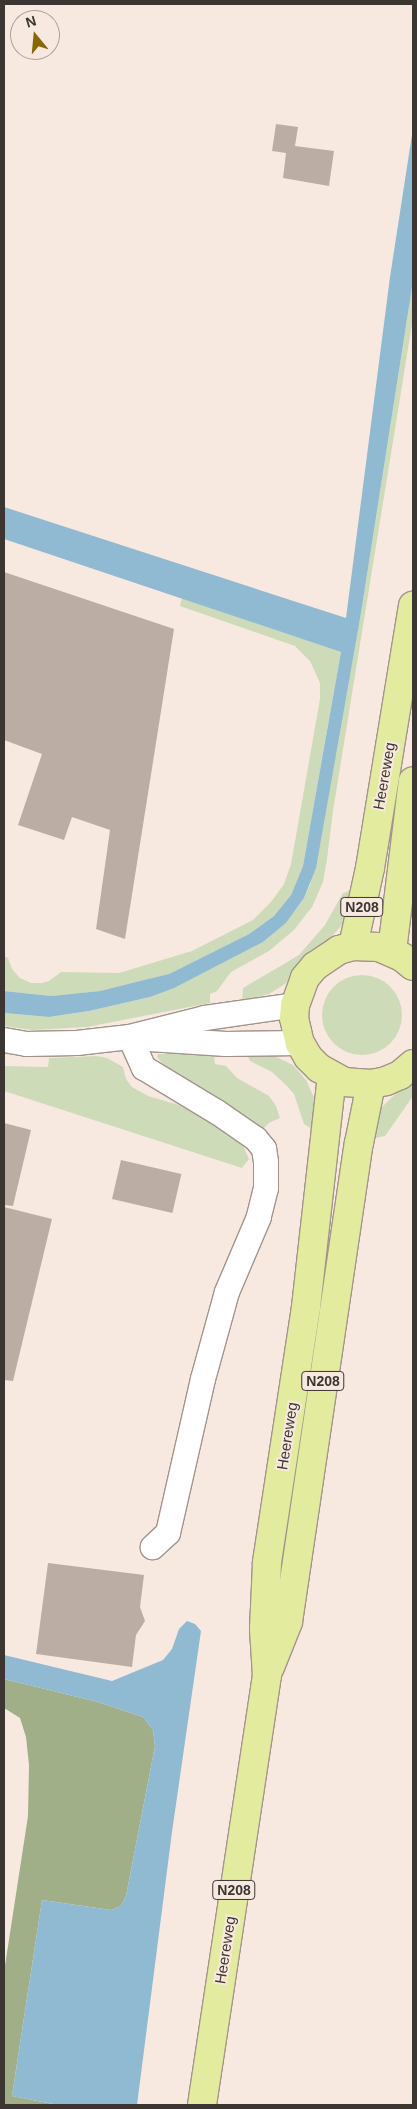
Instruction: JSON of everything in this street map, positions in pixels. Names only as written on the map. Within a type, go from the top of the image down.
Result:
[{"type":"main road","name":"Heereweg","points":[[353,946],[370,868],[413,605]]},
{"type":"main road","name":"Heereweg","points":[[402,958],[413,781]]},
{"type":"main road","name":"N208","points":[[402,958],[373,946],[353,946],[339,950],[315,966],[305,978],[295,1005],[296,1031],[308,1057],[332,1077],[357,1084],[371,1084],[400,1075],[413,1064]]},
{"type":"main road","name":"Heereweg","points":[[202,2105],[267,1676],[264,1629],[267,1562],[306,1307],[332,1077]]},
{"type":"main road","name":"Heereweg","points":[[267,1676],[288,1622],[359,1143],[371,1084]]},
{"type":"street","points":[[4,1040],[27,1044],[77,1043],[130,1037],[204,1018],[295,1005]]},
{"type":"street","points":[[130,1037],[226,1044],[300,1043]]},
{"type":"street","points":[[130,1037],[144,1068],[217,1112],[256,1139],[264,1149],[266,1162],[266,1188],[259,1216],[227,1292],[203,1378],[168,1533],[153,1547]]},
{"type":"green space","points":[[413,281],[413,318],[333,811],[327,859],[323,882],[312,907],[294,930],[269,951],[231,972],[217,991],[210,994],[210,1003],[87,1027],[32,1030],[4,1026],[4,1013],[49,1017],[89,1011],[150,997],[263,942],[286,923],[304,898],[310,885],[361,613]]},
{"type":"green space","points":[[182,598],[341,652],[303,866],[291,895],[274,916],[249,934],[169,974],[100,991],[51,996],[4,991],[4,956],[8,958],[12,969],[20,978],[31,983],[49,981],[61,972],[119,973],[192,951],[253,920],[271,902],[284,884],[291,864],[320,699],[320,683],[310,661],[295,646],[180,606]]},
{"type":"green space","points":[[352,890],[348,916],[328,941],[303,961],[285,984],[269,994],[242,1001],[243,988],[299,955],[325,925],[343,893]]},
{"type":"green space","points":[[362,975],[377,978],[390,987],[399,1000],[402,1015],[399,1030],[390,1043],[377,1052],[362,1055],[347,1052],[334,1043],[325,1030],[322,1015],[325,1000],[334,987],[347,978]]},
{"type":"green space","points":[[266,1052],[293,1065],[306,1080],[317,1104],[313,1130],[304,1124],[294,1094],[272,1072],[250,1061],[246,1053]]},
{"type":"green space","points":[[158,1054],[214,1054],[215,1064],[226,1066],[237,1078],[269,1096],[276,1106],[280,1118],[269,1123],[261,1131],[250,1119],[180,1078],[162,1063],[157,1057]]},
{"type":"green space","points":[[97,1056],[107,1058],[123,1067],[126,1079],[132,1087],[148,1096],[179,1105],[227,1129],[241,1141],[249,1159],[242,1168],[4,1091],[4,1066],[48,1067],[49,1058]]},
{"type":"green space","points":[[413,1077],[413,1096],[385,1136],[371,1139],[379,1110]]},
{"type":"green space","points":[[4,1679],[98,1702],[143,1717],[153,1730],[155,1746],[126,1896],[121,1906],[111,1910],[42,1900],[12,2096],[58,2105],[4,2105],[4,1972],[28,1816],[29,1765],[26,1737],[20,1718],[4,1708]]},
{"type":"water","points":[[413,128],[413,281],[361,613],[316,868],[304,898],[286,923],[263,942],[174,988],[150,997],[89,1011],[49,1017],[4,1013],[4,991],[51,996],[100,991],[169,974],[249,934],[274,916],[291,895],[303,866],[341,652],[4,539],[4,507],[346,618],[390,277]]},
{"type":"water","points":[[187,1621],[195,1624],[201,1631],[172,1832],[137,2105],[58,2105],[12,2096],[42,1900],[111,1910],[121,1906],[126,1896],[155,1746],[153,1730],[143,1717],[98,1702],[4,1679],[4,1655],[112,1681],[163,1660],[172,1649],[179,1629]]},
{"type":"building","points":[[276,124],[298,127],[295,146],[334,151],[329,186],[283,178],[286,153],[272,151]]},
{"type":"building","points":[[4,572],[174,629],[125,939],[96,929],[110,830],[72,817],[64,840],[18,825],[42,754],[4,740]]},
{"type":"building","points":[[4,1123],[31,1130],[13,1206],[4,1205]]},
{"type":"building","points":[[121,1160],[181,1174],[172,1213],[112,1199]]},
{"type":"building","points":[[4,1207],[52,1219],[13,1381],[4,1380]]},
{"type":"building","points":[[48,1563],[144,1575],[140,1607],[145,1621],[136,1635],[132,1667],[36,1654]]}]
